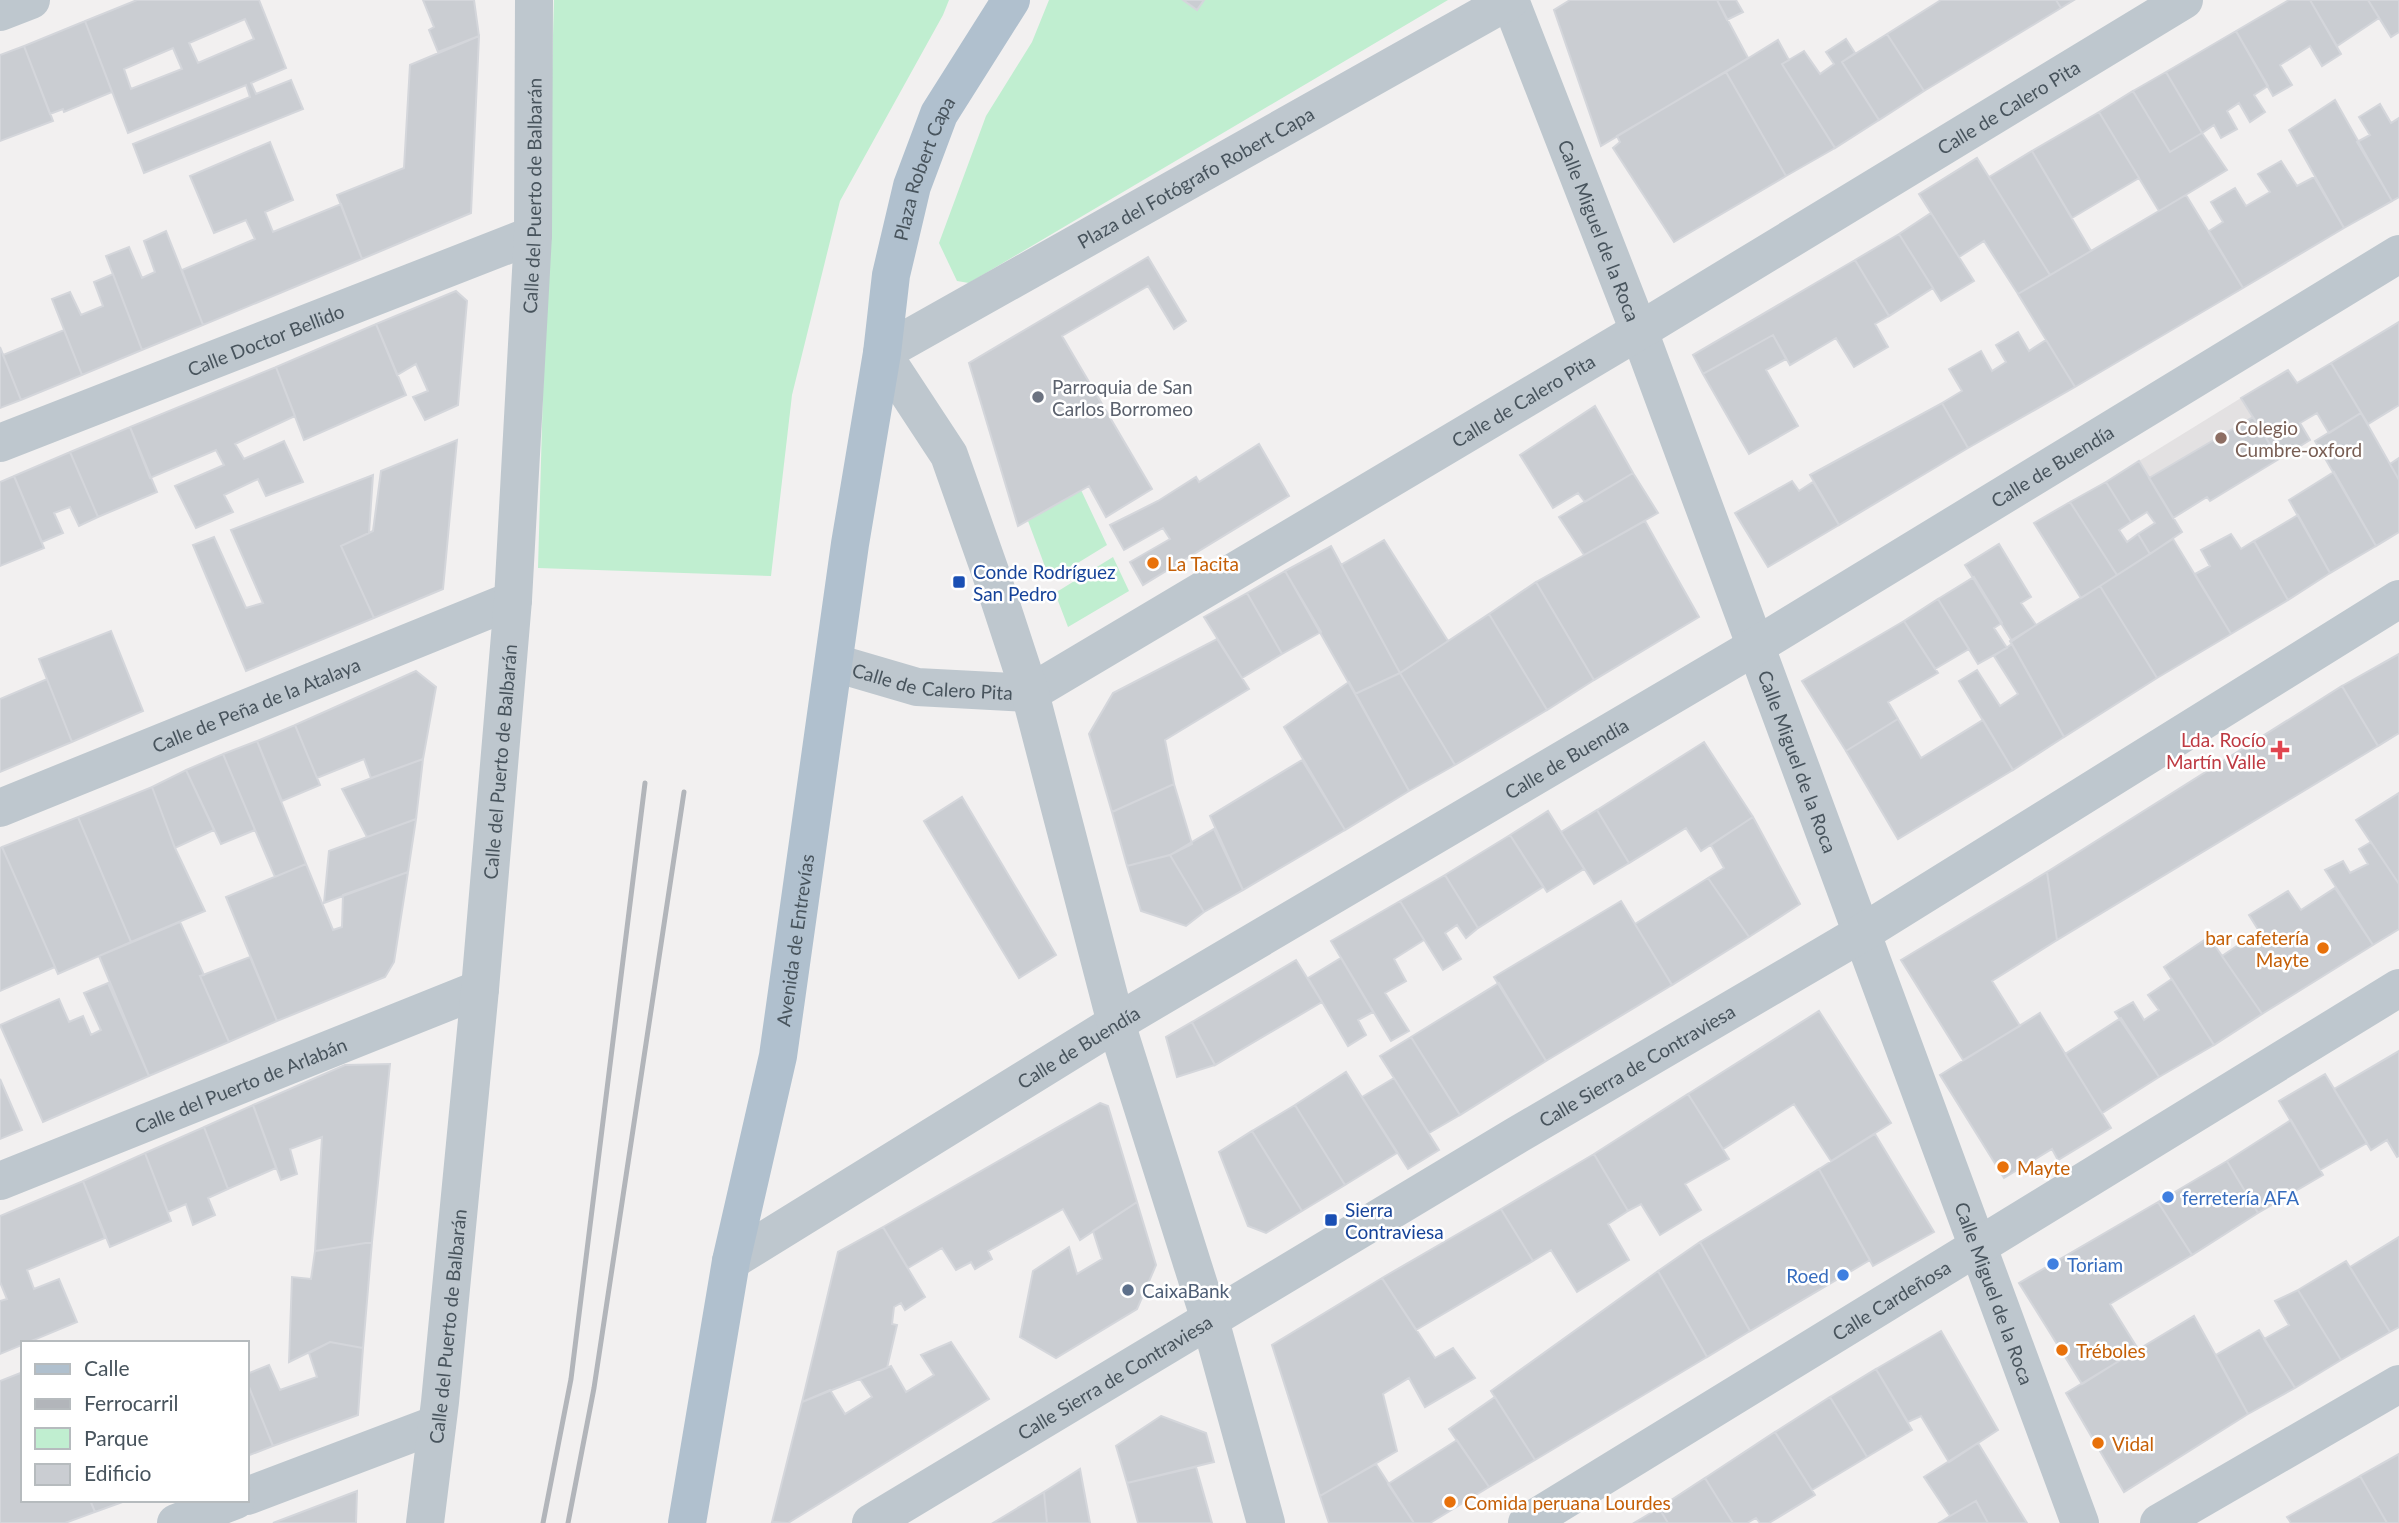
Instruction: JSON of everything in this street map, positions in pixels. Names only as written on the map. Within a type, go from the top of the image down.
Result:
[{"type":"main road","name":"Plaza Robert Capa","points":[[882,353],[891,275],[912,186],[939,114],[1011,0]]},
{"type":"main road","name":"Avenida de Entrevías","points":[[687,1523],[731,1261],[778,1056],[850,544],[882,353]]},
{"type":"street","points":[[0,12],[31,0]]},
{"type":"street","name":"Calle del Puerto de Balbarán","points":[[425,1523],[438,1424],[480,989],[513,600],[533,235],[534,0]]},
{"type":"street","name":"Plaza del Fotógrafo Robert Capa","points":[[882,353],[1510,0]]},
{"type":"street","name":"Calle Miguel de la Roca","points":[[1510,0],[1639,331],[2080,1523]]},
{"type":"street","name":"Calle de Calero Pita","points":[[835,663],[917,687],[1030,693],[1639,331],[2184,0]]},
{"type":"street","name":"Calle Doctor Bellido","points":[[0,443],[533,235]]},
{"type":"street","name":"Calle de Buendía","points":[[731,1261],[1116,1023],[1756,646],[2399,254]]},
{"type":"street","points":[[882,353],[948,455],[991,573],[1030,693],[1116,1023],[1210,1320],[1266,1523]]},
{"type":"street","name":"Calle Sierra de Contraviesa","points":[[871,1523],[1517,1135],[1862,933],[2399,599]]},
{"type":"street","name":"Calle de Peña de la Atalaya","points":[[0,808],[513,600]]},
{"type":"street","name":"Calle Cardeñosa","points":[[1527,1523],[2399,988]]},
{"type":"street","name":"Calle del Puerto de Arlabán","points":[[0,1181],[480,989]]},
{"type":"street","points":[[2159,1523],[2399,1384]]},
{"type":"street","points":[[248,1496],[438,1424]]},
{"type":"street","points":[[176,1523],[231,1502]]},
{"type":"shaded area","name":"Colegio Cumbre-oxford","points":[[2241,398],[2279,459],[2210,501],[2207,497],[2173,518],[2139,461]]},
{"type":"green space","points":[[554,0],[949,0],[840,201],[792,395],[771,576],[538,568]]},
{"type":"green space","points":[[1049,0],[1448,0],[969,283],[957,281],[939,243],[986,116],[1032,42]]},
{"type":"green space","points":[[1081,490],[1107,545],[1050,580],[1028,521]]},
{"type":"green space","points":[[1113,557],[1129,591],[1068,627],[1055,593]]},
{"type":"building","points":[[137,0],[259,0],[286,68],[251,83],[256,94],[291,80],[303,109],[144,173],[133,144],[250,97],[246,85],[128,133],[85,21]],"holes":[[[245,19],[254,39],[198,63],[189,43]],[[173,48],[182,69],[131,89],[124,69]]]},
{"type":"building","points":[[423,0],[474,0],[479,36],[438,52],[429,30],[434,27]]},
{"type":"building","points":[[1183,0],[1204,0],[1197,10]]},
{"type":"building","points":[[1570,0],[1717,0],[1748,58],[1601,146],[1554,10]]},
{"type":"building","points":[[1717,0],[1736,0],[1743,12],[1727,20]]},
{"type":"building","points":[[1941,0],[2056,0],[2061,8],[1924,91],[1887,34]]},
{"type":"building","points":[[2056,0],[2074,0],[2061,8]]},
{"type":"building","points":[[2289,0],[2310,0],[2341,54],[2322,66],[2310,46],[2280,65],[2292,85],[2273,96],[2236,31]]},
{"type":"building","points":[[2310,0],[2368,0],[2379,18],[2337,46]]},
{"type":"building","points":[[2368,0],[2399,0],[2399,32],[2391,37]]},
{"type":"building","points":[[85,21],[112,92],[64,112],[63,109],[50,114],[24,46]]},
{"type":"building","points":[[2236,31],[2268,86],[2254,95],[2265,112],[2250,122],[2239,103],[2227,111],[2237,129],[2221,138],[2214,125],[2202,133],[2166,72]]},
{"type":"building","points":[[1887,34],[1924,91],[1879,120],[1842,62]]},
{"type":"building","points":[[479,36],[471,213],[362,259],[337,195],[404,168],[410,65]]},
{"type":"building","points":[[1846,39],[1855,53],[1842,62],[1879,120],[1835,148],[1782,64],[1804,51],[1820,74],[1834,64],[1826,52]]},
{"type":"building","points":[[1778,40],[1789,60],[1782,64],[1835,148],[1786,176],[1726,72]]},
{"type":"building","points":[[24,46],[53,121],[0,141],[0,55]]},
{"type":"building","points":[[1726,72],[1786,176],[1674,242],[1613,148],[1620,142],[1617,136]]},
{"type":"building","points":[[2166,72],[2202,133],[2170,152],[2133,91]]},
{"type":"building","points":[[2133,91],[2170,152],[2202,133],[2227,170],[2159,211],[2099,112]]},
{"type":"building","points":[[2335,100],[2392,201],[2344,228],[2289,130]]},
{"type":"building","points":[[2380,104],[2391,123],[2399,118],[2399,197],[2392,201],[2357,142],[2370,135],[2359,117]]},
{"type":"building","points":[[2099,112],[2139,178],[2072,218],[2032,151]]},
{"type":"building","points":[[270,142],[293,200],[265,212],[273,232],[341,204],[362,259],[203,325],[182,270],[255,239],[246,220],[214,233],[190,176]]},
{"type":"building","points":[[2032,151],[2091,251],[2050,275],[1989,177]]},
{"type":"building","points":[[1977,158],[2050,275],[2018,294],[1984,241],[1959,257],[1919,194]]},
{"type":"building","points":[[2281,161],[2297,186],[2314,177],[2344,228],[2243,288],[2209,231],[2223,222],[2211,202],[2235,188],[2246,206],[2270,192],[2258,174]]},
{"type":"building","points":[[2186,195],[2243,288],[2075,387],[2018,294]]},
{"type":"building","points":[[1931,213],[1974,281],[1941,301],[1899,234]]},
{"type":"building","points":[[166,231],[203,325],[142,350],[106,256],[129,247],[142,278],[155,272],[144,241]]},
{"type":"building","points":[[1899,234],[1933,288],[1889,316],[1855,260]]},
{"type":"building","name":"Parroquia de San Carlos Borromeo","points":[[1148,257],[1186,321],[1174,329],[1148,286],[1062,336],[1152,489],[1106,517],[1089,486],[1018,526],[969,363]]},
{"type":"building","points":[[1855,260],[1889,316],[1875,324],[1888,347],[1854,367],[1836,338],[1790,365],[1773,335],[1703,374],[1693,355]]},
{"type":"building","points":[[113,274],[142,350],[82,375],[52,299],[70,292],[81,315],[103,306],[94,282]]},
{"type":"building","points":[[456,291],[467,301],[458,405],[425,420],[413,397],[428,391],[416,364],[397,375],[376,324]]},
{"type":"building","points":[[2399,322],[2399,405],[2368,424],[2331,363]]},
{"type":"building","points":[[376,324],[406,395],[304,440],[276,367]]},
{"type":"building","points":[[64,330],[82,375],[21,400],[3,355]]},
{"type":"building","points":[[2018,332],[2029,351],[2046,340],[2075,387],[1968,448],[1942,403],[1962,391],[1949,369],[1981,351],[1992,371],[2006,362],[1996,345]]},
{"type":"building","points":[[1773,335],[1786,359],[1766,370],[1798,426],[1749,454],[1703,374]]},
{"type":"building","points":[[0,347],[21,400],[0,408]]},
{"type":"building","points":[[2331,363],[2361,413],[2329,433],[2317,413],[2300,423],[2310,440],[2279,459],[2241,398],[2288,370],[2297,383]]},
{"type":"building","points":[[276,367],[295,416],[235,444],[244,459],[284,441],[303,482],[266,496],[258,479],[224,495],[233,512],[196,528],[175,486],[224,465],[216,450],[150,478],[130,427]]},
{"type":"building","points":[[1942,403],[1968,448],[1839,525],[1810,475]]},
{"type":"building","points":[[1595,406],[1633,473],[1585,502],[1578,493],[1553,508],[1520,455]]},
{"type":"building","points":[[2361,413],[2399,480],[2399,532],[2376,546],[2315,441]]},
{"type":"building","name":"Colegio Cumbre-oxford","points":[[2253,417],[2279,459],[2210,501],[2207,497],[2173,518],[2149,478]]},
{"type":"building","points":[[130,427],[157,492],[98,517],[70,452]]},
{"type":"building","points":[[457,440],[443,589],[374,618],[341,546],[373,531],[381,471]]},
{"type":"building","points":[[1259,444],[1289,496],[1143,585],[1130,562],[1170,539],[1163,528],[1124,550],[1110,525],[1158,501],[1196,477],[1199,482]]},
{"type":"building","points":[[70,452],[98,517],[79,526],[70,507],[54,513],[63,533],[42,542],[14,476]]},
{"type":"building","points":[[2399,458],[2399,480],[2390,464]]},
{"type":"building","points":[[2139,461],[2182,532],[2150,554],[2138,534],[2155,523],[2147,512],[2131,522],[2106,482]]},
{"type":"building","points":[[2334,472],[2376,546],[2330,573],[2289,500]]},
{"type":"building","points":[[1633,473],[1658,513],[1584,555],[1559,517]]},
{"type":"building","points":[[373,475],[369,533],[341,546],[374,618],[246,671],[193,545],[214,537],[246,608],[263,603],[231,530]]},
{"type":"building","points":[[14,476],[44,548],[0,566],[0,482]]},
{"type":"building","points":[[1792,481],[1799,491],[1813,482],[1839,525],[1768,567],[1735,513]]},
{"type":"building","points":[[2106,482],[2131,522],[2119,530],[2127,542],[2138,534],[2150,554],[2117,575],[2070,502]]},
{"type":"building","points":[[2070,502],[2117,575],[2081,598],[2034,523]]},
{"type":"building","points":[[2298,515],[2330,573],[2288,600],[2254,541]]},
{"type":"building","points":[[1645,521],[1699,617],[1594,680],[1536,582]]},
{"type":"building","points":[[2231,534],[2241,549],[2254,541],[2288,600],[2231,634],[2195,574],[2210,566],[2201,550]]},
{"type":"building","points":[[2173,539],[2231,634],[2157,678],[2100,586]]},
{"type":"building","points":[[1384,540],[1448,641],[1400,673],[1341,565]]},
{"type":"building","points":[[1999,544],[2031,597],[2021,603],[2036,625],[2012,641],[1965,565]]},
{"type":"building","points":[[1331,546],[1400,673],[1355,694],[1285,571]]},
{"type":"building","points":[[1285,571],[1321,632],[1282,654],[1247,593]]},
{"type":"building","points":[[1974,577],[2002,623],[1994,628],[2007,648],[1978,664],[1938,599]]},
{"type":"building","points":[[1536,582],[1594,680],[1547,710],[1489,614]]},
{"type":"building","points":[[2100,586],[2157,678],[2064,737],[2010,641]]},
{"type":"building","points":[[1247,593],[1282,654],[1242,678],[1204,617]]},
{"type":"building","points":[[1938,599],[1969,649],[1935,669],[1904,621]]},
{"type":"building","points":[[1489,614],[1547,710],[1455,765],[1400,673]]},
{"type":"building","points":[[1904,621],[1938,673],[1888,702],[1898,719],[1846,751],[1802,681]]},
{"type":"building","points":[[111,631],[143,711],[72,742],[39,659]]},
{"type":"building","points":[[1217,639],[1249,689],[1165,740],[1174,784],[1112,812],[1089,734],[1113,693]]},
{"type":"building","points":[[2012,644],[2064,737],[2013,770],[1959,681],[1977,670],[2000,706],[2018,694],[1994,656]]},
{"type":"building","points":[[2399,654],[2399,733],[2378,746],[2342,686]]},
{"type":"building","points":[[416,671],[436,687],[423,759],[371,778],[364,759],[317,778],[295,725]]},
{"type":"building","points":[[1400,673],[1455,765],[1409,791],[1355,694]]},
{"type":"building","points":[[47,679],[72,742],[0,772],[0,699]]},
{"type":"building","points":[[1349,682],[1409,791],[1345,830],[1284,727]]},
{"type":"building","points":[[2342,686],[2378,746],[2057,940],[2047,872]]},
{"type":"building","points":[[1898,719],[1921,758],[1983,720],[2013,770],[1898,839],[1846,751]]},
{"type":"building","points":[[295,725],[320,785],[282,801],[257,741]]},
{"type":"building","points":[[257,741],[306,864],[275,877],[223,754]]},
{"type":"building","points":[[1704,742],[1753,817],[1701,851],[1686,828],[1629,863],[1597,810]]},
{"type":"building","points":[[223,754],[255,830],[221,844],[186,770]]},
{"type":"building","points":[[423,759],[416,819],[367,837],[342,789]]},
{"type":"building","points":[[1302,760],[1345,830],[1243,890],[1210,816]]},
{"type":"building","points":[[186,770],[214,830],[175,848],[152,787]]},
{"type":"building","points":[[1174,784],[1192,844],[1170,855],[1127,866],[1112,812]]},
{"type":"building","points":[[152,787],[175,848],[205,911],[131,942],[78,817]]},
{"type":"building","points":[[2399,793],[2399,884],[2356,820]]},
{"type":"building","points":[[962,797],[1056,955],[1019,978],[924,821]]},
{"type":"building","points":[[1597,810],[1629,863],[1594,884],[1561,832]]},
{"type":"building","points":[[1548,811],[1584,869],[1547,892],[1510,835]]},
{"type":"building","points":[[78,817],[131,942],[58,974],[2,847]]},
{"type":"building","points":[[1753,817],[1800,904],[1749,937],[1708,878],[1724,868],[1711,845]]},
{"type":"building","points":[[416,819],[408,872],[324,903],[329,851]]},
{"type":"building","points":[[1214,829],[1243,890],[1204,912],[1170,855]]},
{"type":"building","points":[[1510,835],[1543,887],[1478,928],[1445,875]]},
{"type":"building","points":[[2371,842],[2399,884],[2399,929],[2373,945],[2325,870],[2343,861],[2350,873],[2368,864],[2359,849]]},
{"type":"building","points":[[2,847],[55,967],[0,991],[0,848]]},
{"type":"building","points":[[1170,855],[1204,912],[1186,926],[1141,911],[1127,866]]},
{"type":"building","points":[[306,864],[333,930],[342,927],[343,895],[408,872],[394,962],[385,977],[277,1021],[226,897]]},
{"type":"building","points":[[2047,872],[2057,940],[1992,981],[2020,1026],[1963,1060],[1901,960]]},
{"type":"building","points":[[1445,875],[1478,928],[1466,938],[1457,925],[1445,933],[1461,959],[1443,970],[1400,901]]},
{"type":"building","points":[[1708,878],[1749,937],[1672,985],[1635,924]]},
{"type":"building","points":[[2335,888],[2373,945],[2262,1014],[2222,956],[2259,931],[2249,915],[2288,891],[2301,910]]},
{"type":"building","points":[[1400,901],[1424,940],[1394,959],[1406,981],[1385,993],[1409,1031],[1391,1041],[1331,941]]},
{"type":"building","points":[[1621,901],[1672,985],[1546,1061],[1494,977]]},
{"type":"building","points":[[180,922],[204,975],[200,976],[229,1042],[149,1076],[99,956]]},
{"type":"building","points":[[2209,937],[2262,1014],[2214,1045],[2164,967]]},
{"type":"building","points":[[250,957],[277,1021],[229,1042],[200,976]]},
{"type":"building","points":[[1341,958],[1373,1012],[1358,1020],[1366,1035],[1348,1046],[1308,978]]},
{"type":"building","points":[[1296,960],[1322,1002],[1215,1065],[1192,1022]]},
{"type":"building","points":[[2172,979],[2214,1045],[2159,1077],[2115,1012],[2133,1002],[2144,1020],[2159,1010],[2148,995]]},
{"type":"building","points":[[108,983],[149,1076],[43,1122],[0,1025],[59,999],[69,1022],[83,1016],[91,1035],[101,1030],[84,993]]},
{"type":"building","points":[[1499,983],[1546,1061],[1460,1115],[1411,1037]]},
{"type":"building","points":[[1819,1011],[1891,1123],[1831,1161],[1794,1104],[1723,1149],[1688,1094]]},
{"type":"building","points":[[2040,1013],[2111,1128],[2058,1160],[2052,1149],[2004,1178],[1940,1075]]},
{"type":"building","points":[[2121,1018],[2159,1077],[2102,1113],[2065,1054]]},
{"type":"building","points":[[1192,1022],[1215,1065],[1177,1077],[1166,1037]]},
{"type":"building","points":[[1411,1037],[1460,1115],[1429,1133],[1380,1056]]},
{"type":"building","points":[[2399,1051],[2397,1157],[2387,1140],[2371,1150],[2334,1089]]},
{"type":"building","points":[[390,1064],[372,1242],[315,1251],[322,1137],[290,1149],[297,1174],[281,1180],[253,1105],[345,1065]]},
{"type":"building","points":[[1346,1072],[1397,1153],[1345,1185],[1295,1105]]},
{"type":"building","points":[[2325,1074],[2367,1143],[2320,1170],[2279,1101]]},
{"type":"building","points":[[1394,1078],[1439,1150],[1408,1169],[1362,1097]]},
{"type":"building","points":[[0,1079],[22,1130],[0,1139]]},
{"type":"building","points":[[1688,1094],[1729,1159],[1685,1184],[1701,1210],[1660,1235],[1641,1204],[1628,1211],[1594,1154]]},
{"type":"building","points":[[1100,1103],[1108,1106],[1137,1202],[1080,1240],[1063,1209],[988,1251],[992,1259],[975,1269],[971,1262],[956,1270],[942,1248],[908,1268],[883,1227]]},
{"type":"building","points":[[253,1105],[276,1168],[228,1189],[204,1127]]},
{"type":"building","points":[[1295,1105],[1345,1185],[1302,1211],[1252,1131]]},
{"type":"building","points":[[2291,1120],[2323,1175],[2258,1213],[2227,1161]]},
{"type":"building","points":[[204,1127],[228,1189],[208,1198],[215,1215],[193,1225],[186,1204],[168,1212],[145,1153]]},
{"type":"building","points":[[1252,1131],[1302,1211],[1266,1233],[1248,1226],[1219,1152]]},
{"type":"building","points":[[1875,1134],[1934,1232],[1873,1266],[1819,1169]]},
{"type":"building","points":[[145,1153],[171,1221],[110,1247],[83,1181]]},
{"type":"building","points":[[1594,1154],[1628,1211],[1608,1224],[1629,1260],[1577,1292],[1551,1250],[1533,1261],[1501,1209]]},
{"type":"building","points":[[2227,1161],[2258,1213],[2192,1255],[2158,1202]]},
{"type":"building","points":[[1819,1169],[1870,1260],[1750,1331],[1700,1242]]},
{"type":"building","points":[[83,1181],[105,1238],[27,1270],[34,1289],[59,1279],[77,1322],[31,1341],[21,1341],[21,1345],[0,1354],[0,1301],[7,1299],[0,1282],[0,1216]]},
{"type":"building","points":[[1137,1202],[1156,1265],[1137,1309],[1056,1358],[1020,1337],[1033,1271],[1069,1247],[1077,1274],[1102,1259],[1093,1231]]},
{"type":"building","points":[[2158,1202],[2192,1255],[2110,1304],[2138,1349],[2082,1384],[2019,1283]]},
{"type":"building","points":[[1501,1209],[1533,1261],[1416,1330],[1382,1278]]},
{"type":"building","points":[[883,1227],[925,1297],[905,1310],[901,1303],[894,1307],[892,1324],[897,1325],[887,1368],[802,1402],[838,1252]]},
{"type":"building","points":[[2399,1237],[2399,1327],[2390,1332],[2350,1267]]},
{"type":"building","points":[[372,1242],[363,1348],[330,1342],[289,1362],[292,1277],[311,1279],[315,1251]]},
{"type":"building","points":[[1700,1242],[1750,1331],[1707,1357],[1658,1271]]},
{"type":"building","points":[[2346,1261],[2390,1332],[2341,1360],[2298,1290]]},
{"type":"building","points":[[1658,1271],[1707,1357],[1535,1460],[1491,1391]]},
{"type":"building","points":[[1382,1278],[1435,1358],[1453,1348],[1475,1378],[1425,1407],[1409,1378],[1383,1394],[1397,1451],[1320,1496],[1272,1345]]},
{"type":"building","points":[[2298,1290],[2341,1360],[2295,1388],[2264,1339],[2289,1325],[2275,1301]]},
{"type":"building","points":[[2194,1316],[2248,1414],[2124,1492],[2066,1393]]},
{"type":"building","points":[[2259,1330],[2295,1388],[2248,1414],[2216,1355]]},
{"type":"building","points":[[1941,1331],[1998,1430],[1949,1462],[1921,1416],[1908,1422],[1876,1369]]},
{"type":"building","points":[[330,1342],[363,1348],[358,1415],[273,1446],[248,1384],[248,1374],[269,1365],[280,1390],[317,1377],[309,1353]]},
{"type":"building","points":[[951,1342],[989,1399],[788,1523],[772,1522],[802,1402],[830,1390],[845,1414],[872,1397],[860,1379],[891,1366],[906,1392],[934,1375],[921,1355]]},
{"type":"building","points":[[1876,1369],[1912,1430],[1867,1457],[1830,1397]]},
{"type":"building","points":[[21,1373],[21,1502],[91,1502],[95,1512],[65,1523],[0,1523],[0,1381]]},
{"type":"building","points":[[248,1384],[273,1446],[248,1456]]},
{"type":"building","points":[[1495,1397],[1535,1460],[1489,1487],[1449,1429]]},
{"type":"building","points":[[1830,1397],[1867,1457],[1812,1490],[1775,1432]]},
{"type":"building","points":[[1161,1416],[1206,1433],[1214,1462],[1127,1483],[1116,1446]]},
{"type":"building","points":[[1775,1432],[1815,1495],[1769,1523],[1760,1523],[1756,1518],[1747,1523],[1733,1523],[1705,1478]]},
{"type":"building","points":[[1457,1440],[1489,1487],[1430,1523],[1414,1523],[1388,1484]]},
{"type":"building","points":[[1978,1443],[2027,1523],[1988,1523],[1976,1501],[1950,1516],[1924,1477]]},
{"type":"building","points":[[2399,1454],[2399,1523],[2387,1523],[2360,1476]]},
{"type":"building","points":[[1376,1464],[1414,1523],[1329,1523],[1320,1496]]},
{"type":"building","points":[[1196,1467],[1212,1523],[1138,1523],[1127,1483]]},
{"type":"building","points":[[1080,1469],[1090,1523],[1047,1523],[1044,1492]]},
{"type":"building","points":[[2360,1476],[2387,1523],[2291,1523],[2287,1517]]},
{"type":"building","points":[[1705,1478],[1733,1523],[1668,1523],[1659,1508]]},
{"type":"building","points":[[357,1491],[356,1523],[273,1523]]},
{"type":"building","points":[[1044,1492],[1047,1523],[993,1523]]},
{"type":"building","points":[[1976,1501],[1988,1523],[1939,1523],[1950,1516]]},
{"type":"building","points":[[91,1502],[122,1502],[95,1512]]},
{"type":"building","points":[[1659,1508],[1668,1523],[1634,1523]]},
{"type":"railway","points":[[543,1523],[571,1379],[645,783]]},
{"type":"railway","points":[[568,1523],[594,1388],[684,792]]},
{"type":"place","name":"Parroquia de San Carlos Borromeo","points":[[1038,397]]},
{"type":"place","name":"Colegio Cumbre-oxford","points":[[2221,438]]},
{"type":"place","name":"La Tacita","points":[[1153,563]]},
{"type":"place","name":"Conde Rodríguez San Pedro","points":[[959,582]]},
{"type":"place","name":"Lda. Rocío Martín Valle","points":[[2280,750]]},
{"type":"place","name":"bar cafetería Mayte","points":[[2323,948]]},
{"type":"place","name":"Mayte","points":[[2003,1167]]},
{"type":"place","name":"ferretería AFA","points":[[2168,1197]]},
{"type":"place","name":"Sierra Contraviesa","points":[[1331,1220]]},
{"type":"place","name":"Toriam","points":[[2053,1264]]},
{"type":"place","name":"Roed","points":[[1843,1275]]},
{"type":"place","name":"CaixaBank","points":[[1128,1290]]},
{"type":"place","name":"Tréboles","points":[[2062,1350]]},
{"type":"place","name":"Vidal","points":[[2098,1443]]},
{"type":"place","name":"Comida peruana Lourdes","points":[[1450,1502]]}]
